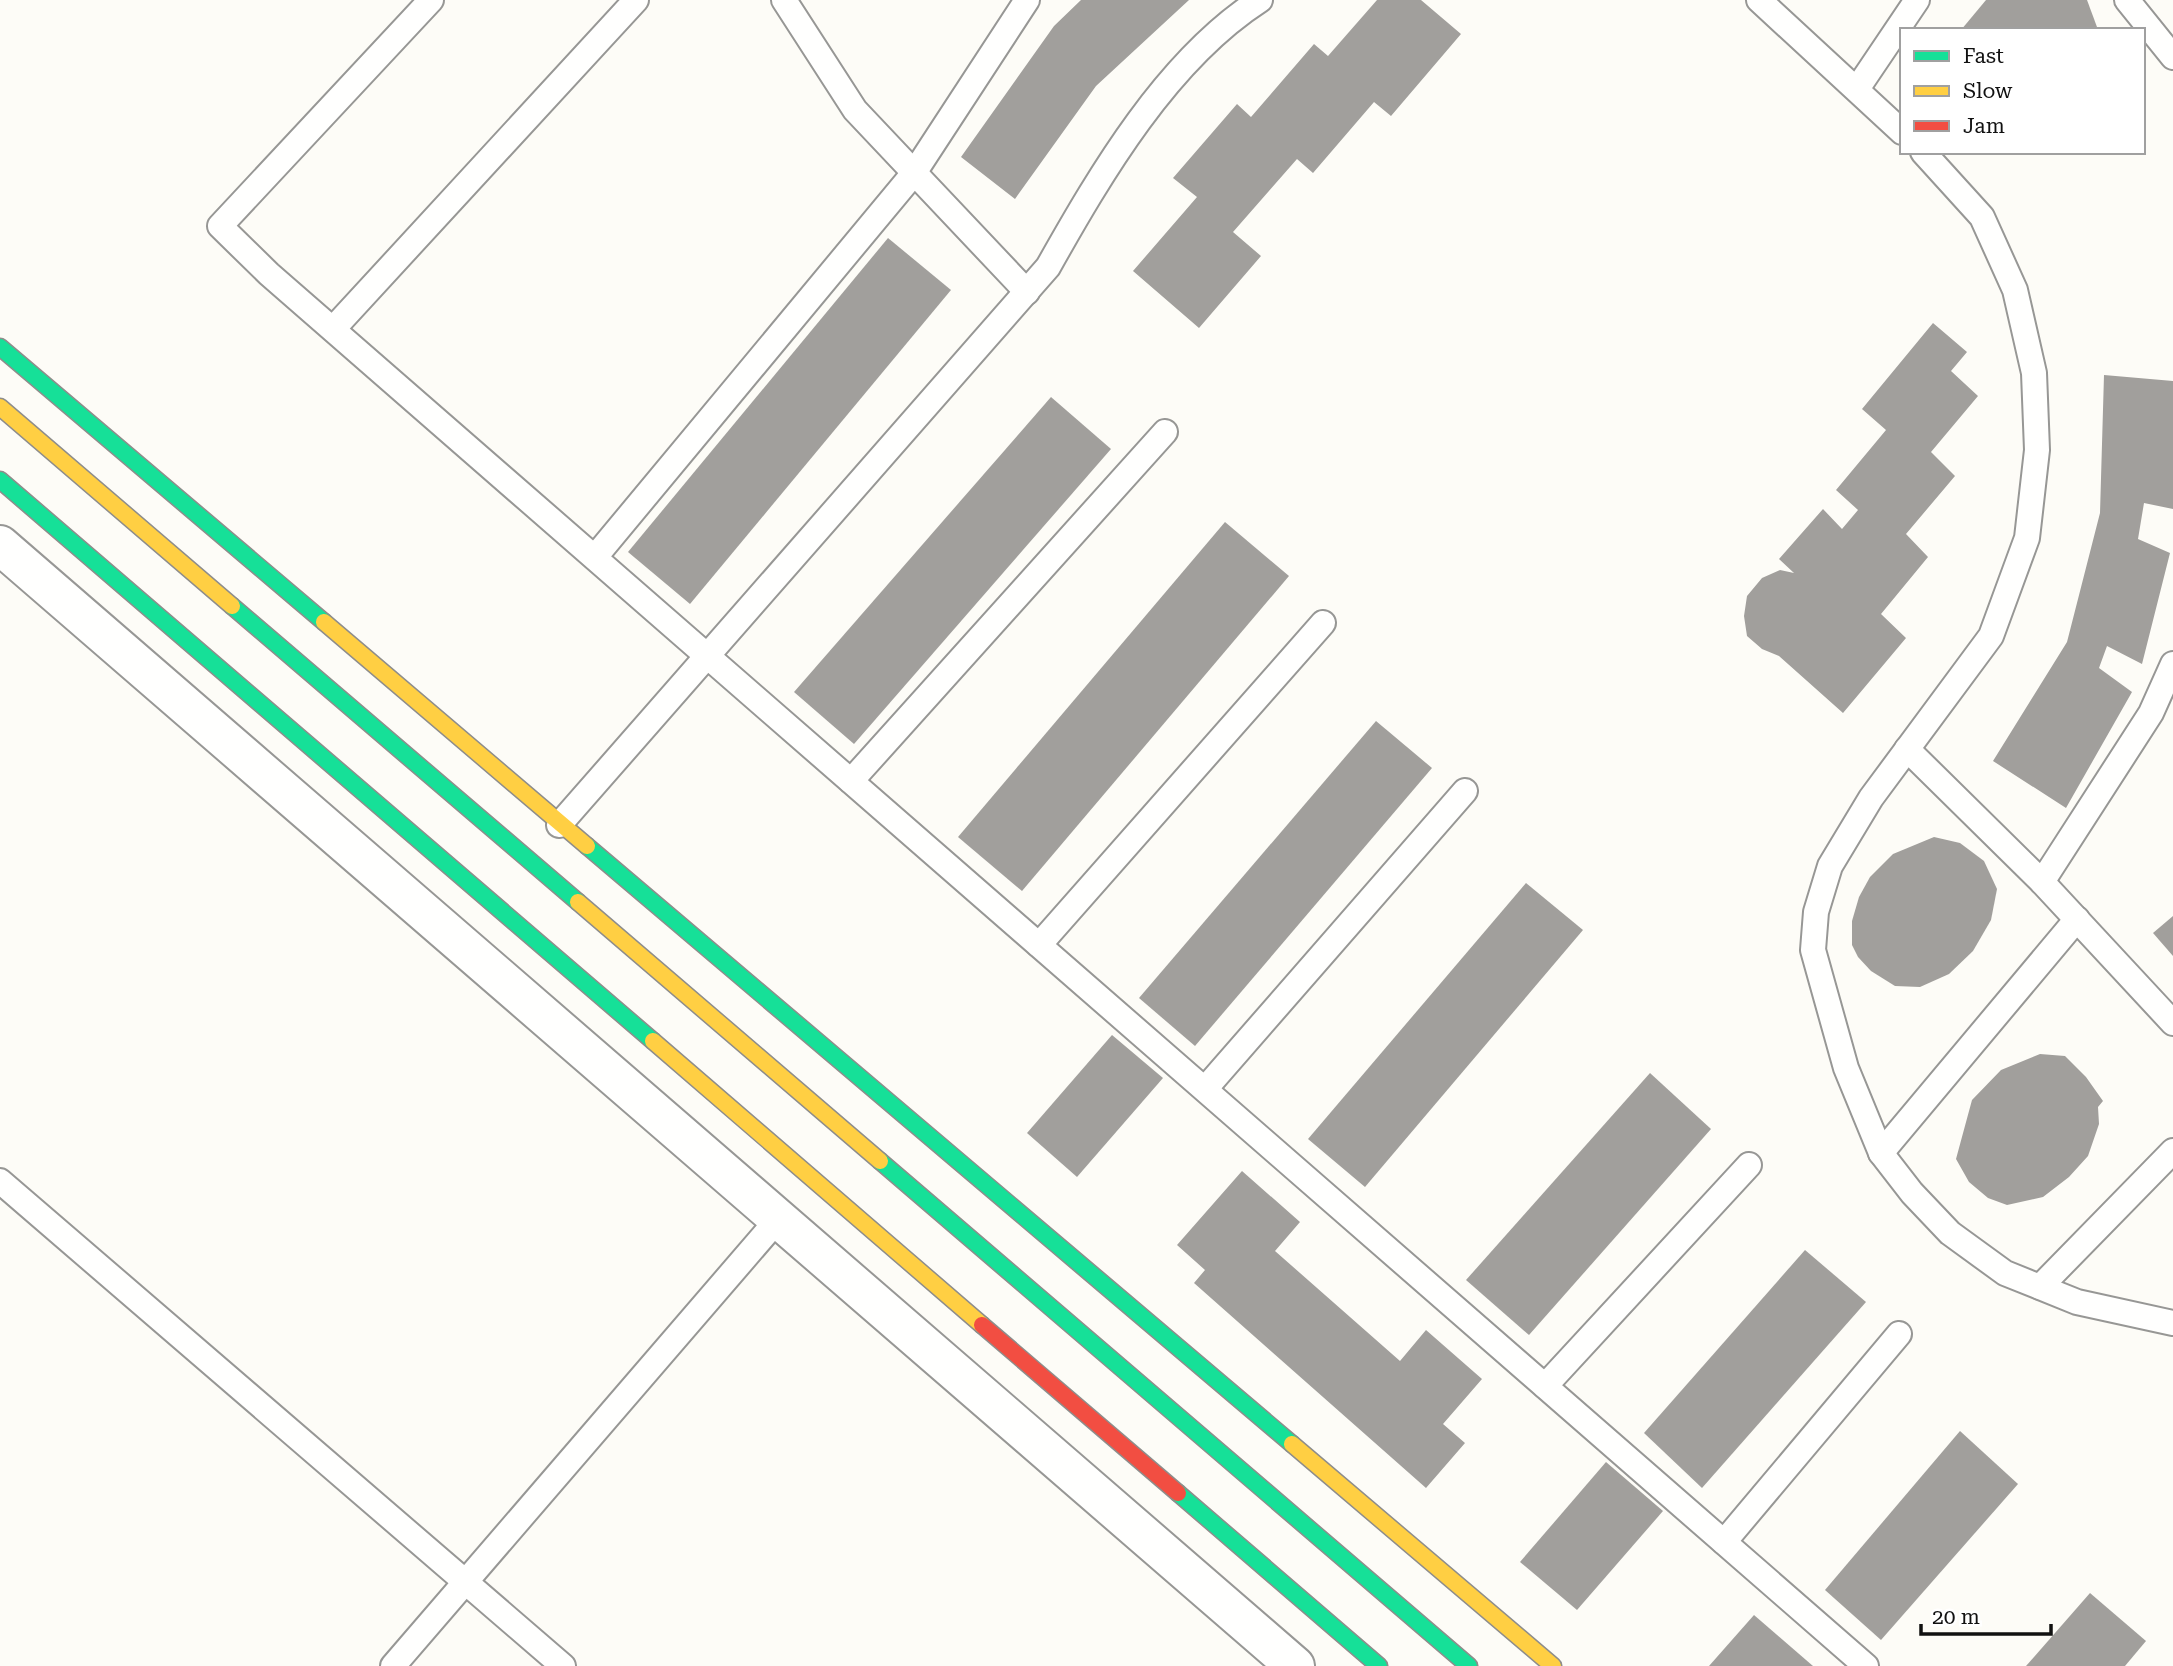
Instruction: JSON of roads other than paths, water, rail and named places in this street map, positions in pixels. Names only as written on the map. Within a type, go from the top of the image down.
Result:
[{"type":"street","points":[[0,347],[559,825],[1553,1666]]},
{"type":"street","points":[[0,407],[1469,1666]]},
{"type":"street","points":[[0,480],[1379,1666]]},
{"type":"street","points":[[0,545],[1295,1666]]},
{"type":"lane","points":[[431,0],[220,226],[333,329],[1866,1666]]},
{"type":"lane","points":[[333,329],[636,0]]},
{"type":"lane","points":[[784,0],[855,110],[1027,292]]},
{"type":"lane","points":[[595,557],[914,173],[1027,0]]},
{"type":"lane","points":[[559,825],[1048,267],[1103,170],[1173,80],[1230,19],[1259,0]]},
{"type":"lane","points":[[1759,0],[1900,130]]},
{"type":"lane","points":[[1857,89],[1917,0]]},
{"type":"lane","points":[[2127,0],[2173,57]]},
{"type":"lane","points":[[1925,154],[1982,217],[2015,290],[2034,373],[2037,450],[2027,538],[1991,636],[1871,798],[1830,866],[1816,912],[1812,950],[1846,1068],[1881,1153],[1912,1194],[1950,1233],[2005,1273],[2077,1302],[2173,1323]]},
{"type":"lane","points":[[851,781],[1165,432]]},
{"type":"lane","points":[[1039,945],[1323,623]]},
{"type":"lane","points":[[2042,882],[2151,713],[2173,664]]},
{"type":"lane","points":[[1908,749],[2042,882],[2173,1023]]},
{"type":"lane","points":[[1205,1089],[1465,791]]},
{"type":"lane","points":[[1881,1153],[2077,919]]},
{"type":"lane","points":[[2040,1287],[2173,1151]]},
{"type":"lane","points":[[1545,1386],[1749,1165]]},
{"type":"lane","points":[[0,1181],[563,1666]]},
{"type":"lane","points":[[393,1666],[779,1218]]},
{"type":"lane","points":[[1724,1542],[1899,1334]]}]
